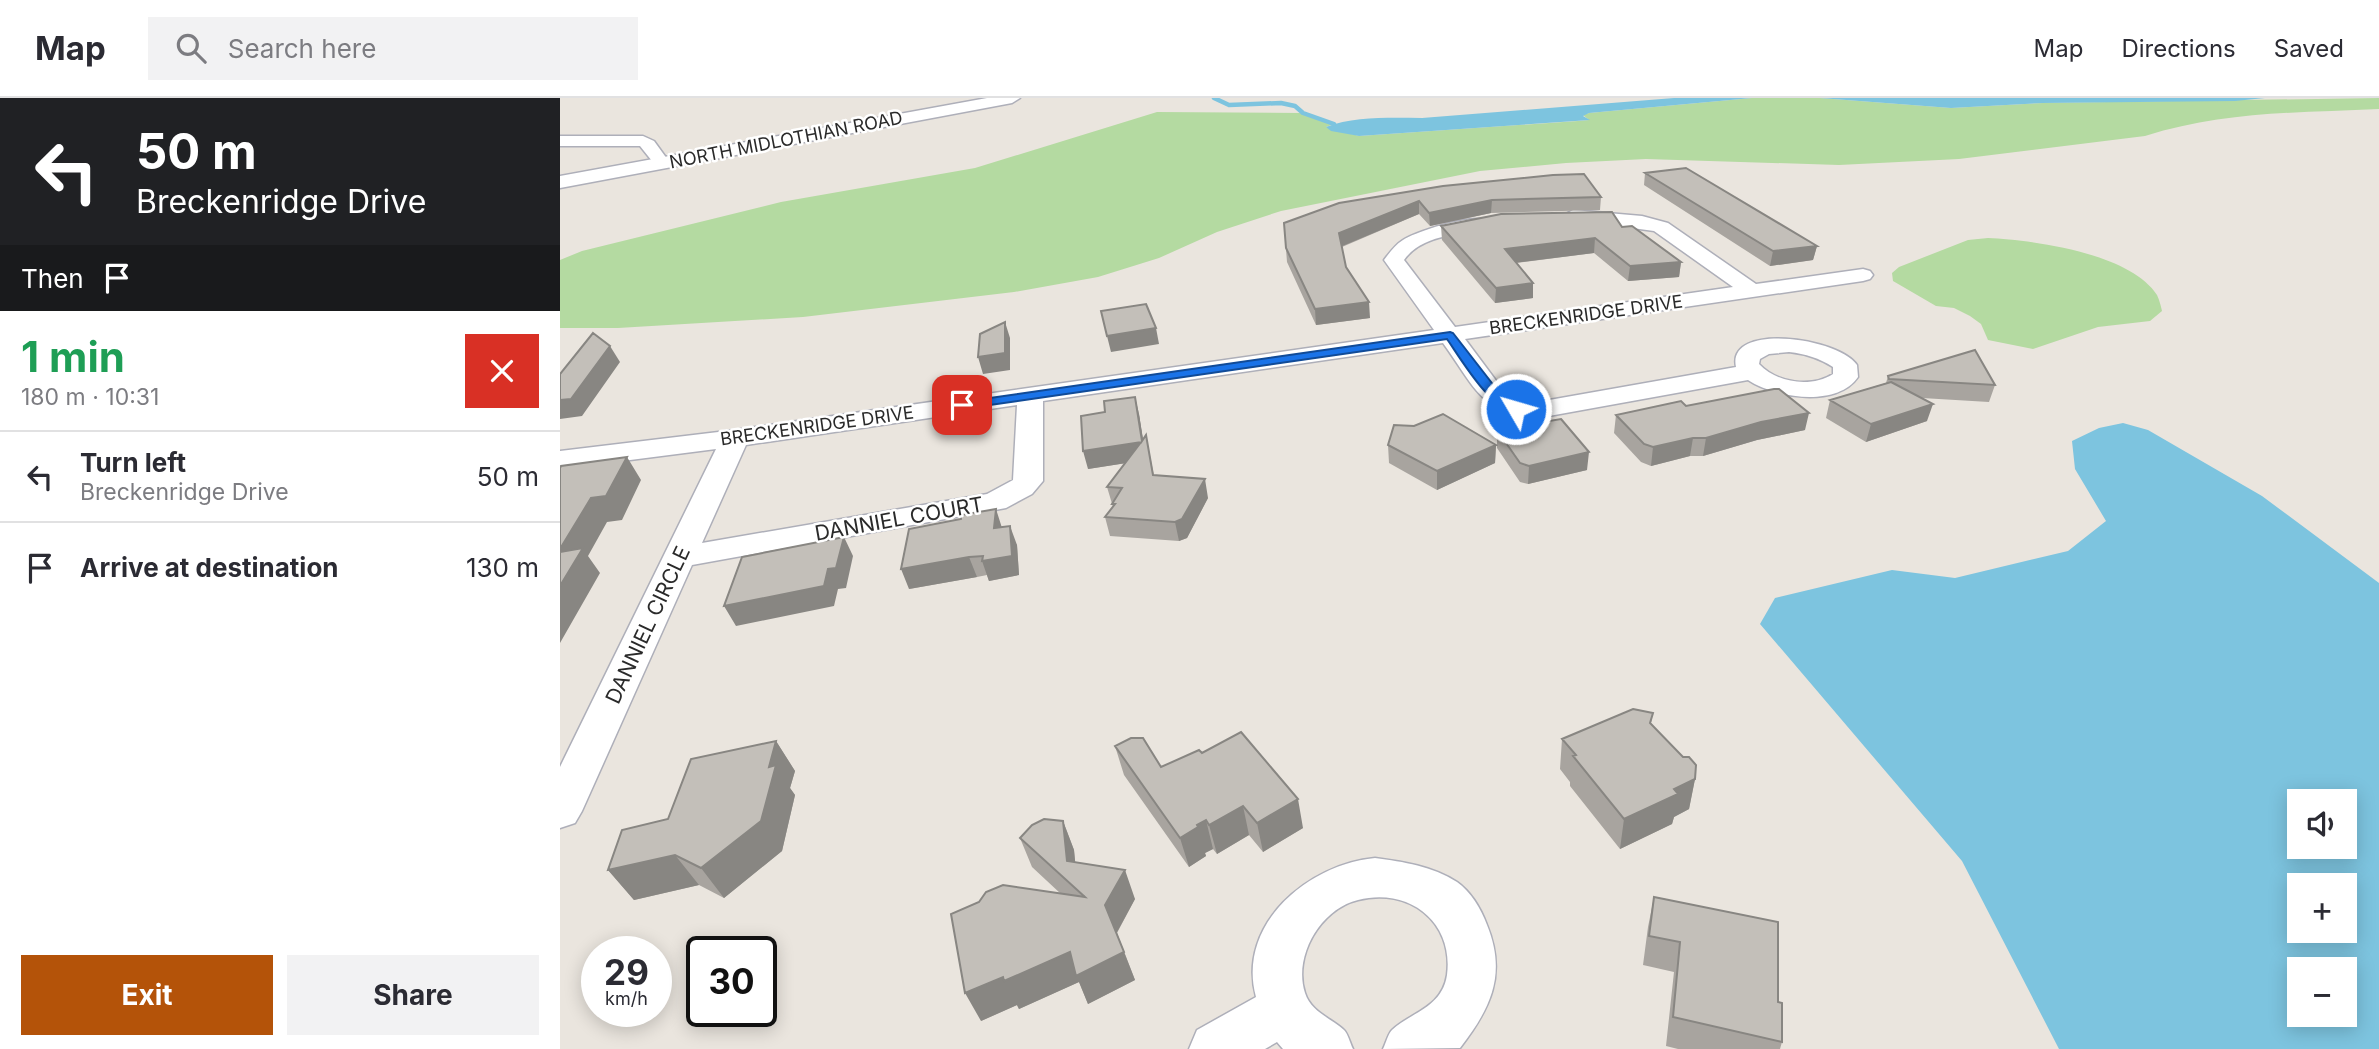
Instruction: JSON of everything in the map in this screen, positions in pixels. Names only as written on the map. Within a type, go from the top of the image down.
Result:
[{"type":"main road","name":"NORTH MIDLOTHIAN ROAD","points":[[560,182],[1012,98]]},
{"type":"street","points":[[560,141],[643,141],[649,144],[662,163]]},
{"type":"street","points":[[1552,220],[1582,221],[1591,217],[1642,222],[1661,227],[1752,290]]},
{"type":"street","points":[[1505,225],[1441,239],[1423,239],[1397,253],[1394,260],[1497,399],[1516,409],[1538,410],[1753,372]]},
{"type":"street","name":"BRECKENRIDGE DRIVE","points":[[560,460],[735,438],[1863,275]]},
{"type":"street","name":"DANNIEL COURT","points":[[679,557],[995,502],[1022,488],[1028,481],[1030,396]]},
{"type":"street","name":"DANNIEL CIRCLE","points":[[560,811],[735,438]]},
{"type":"street","points":[[1326,1049],[1305,1036],[1290,1020],[1285,1008],[1277,979],[1278,958],[1285,937],[1297,919],[1316,900],[1339,886],[1365,879],[1392,878],[1417,882],[1439,894],[1457,911],[1469,933],[1475,957],[1472,984],[1460,1009],[1441,1031],[1410,1049]]},
{"type":"street","points":[[1216,1049],[1285,1008]]},
{"type":"green space","points":[[1752,98],[1820,98],[1951,108],[2043,103],[2379,98],[2379,109],[2233,118],[2145,136],[1959,159],[1839,165],[1646,159],[1480,171],[1281,211],[1217,232],[1159,258],[1098,277],[1014,292],[803,317],[618,328],[560,328],[560,260],[582,251],[781,202],[975,168],[1157,112],[1303,113],[1334,124],[1326,127],[1359,136],[1589,120],[1583,115]]},
{"type":"green space","points":[[1988,238],[2054,246],[2104,259],[2144,281],[2157,295],[2162,311],[2150,321],[2098,327],[2033,349],[1988,340],[1981,324],[1970,316],[1954,308],[1936,306],[1893,281],[1892,273],[1899,267],[1968,240]]},
{"type":"water","points":[[1674,98],[1752,98],[1589,113],[1583,116],[1590,120],[1359,136],[1331,131],[1326,127],[1361,119],[1422,118]]},
{"type":"water","points":[[1820,98],[2265,98],[1951,108]]},
{"type":"water","points":[[2123,423],[2148,430],[2262,496],[2379,583],[2379,1049],[2059,1049],[1962,861],[1760,624],[1775,598],[1892,570],[1955,578],[2068,551],[2106,521],[2075,469],[2072,441],[2099,428]]},
{"type":"building","points":[[1686,168],[1817,246],[1773,251],[1645,173]]},
{"type":"building","points":[[1584,174],[1601,197],[1492,200],[1429,213],[1419,201],[1339,233],[1346,267],[1369,302],[1315,309],[1286,248],[1284,223],[1339,203],[1443,186]]},
{"type":"building","points":[[1612,212],[1622,227],[1632,226],[1681,262],[1630,266],[1595,238],[1505,249],[1533,283],[1496,288],[1441,226],[1501,214]]},
{"type":"building","points":[[1146,304],[1156,328],[1107,336],[1101,311]]},
{"type":"building","points":[[1005,322],[1005,353],[978,357],[980,334]]},
{"type":"building","points":[[593,333],[610,346],[571,399],[560,400],[560,374]]},
{"type":"building","points":[[1975,350],[1995,385],[1889,379],[1888,376]]},
{"type":"building","points":[[1891,382],[1933,404],[1871,424],[1830,400]]},
{"type":"building","points":[[1779,389],[1809,413],[1761,422],[1706,438],[1693,438],[1653,447],[1644,444],[1616,415],[1681,401],[1686,406]]},
{"type":"building","points":[[1135,397],[1142,441],[1146,435],[1153,475],[1205,479],[1182,519],[1175,522],[1105,517],[1122,488],[1107,487],[1141,442],[1083,451],[1081,416],[1105,412],[1104,401]]},
{"type":"building","points":[[1443,414],[1496,445],[1437,471],[1388,445],[1394,425],[1414,426]]},
{"type":"building","points":[[1561,419],[1589,452],[1529,466],[1520,463],[1497,430]]},
{"type":"building","points":[[627,457],[606,496],[591,498],[560,549],[561,466]]},
{"type":"building","points":[[996,509],[994,528],[1010,526],[1012,556],[982,561],[983,556],[969,557],[901,569],[909,529]]},
{"type":"building","points":[[844,537],[836,568],[828,569],[824,586],[724,606],[742,557]]},
{"type":"building","points":[[583,548],[560,586],[560,552]]},
{"type":"building","points":[[1633,709],[1653,713],[1650,723],[1683,757],[1689,757],[1696,765],[1695,779],[1674,789],[1678,794],[1624,819],[1562,739]]},
{"type":"building","points":[[1241,732],[1298,799],[1257,823],[1243,806],[1209,825],[1206,820],[1180,838],[1115,746],[1131,738],[1143,738],[1161,767],[1199,750],[1202,753]]},
{"type":"building","points":[[776,741],[769,767],[776,765],[761,821],[701,868],[675,855],[608,870],[622,830],[668,819],[691,759]]},
{"type":"building","points":[[1044,819],[1063,821],[1067,861],[1125,870],[1105,905],[1124,952],[1076,976],[1070,952],[1004,981],[1003,977],[965,993],[951,914],[979,902],[986,892],[1003,885],[1085,897],[1020,838],[1032,825]]},
{"type":"building","points":[[1654,897],[1778,922],[1778,1002],[1782,1003],[1782,1042],[1673,1017],[1680,942],[1649,936]]},
{"type":"waterway","points":[[1214,98],[1229,105],[1281,103],[1295,106],[1303,113],[1334,124]]},
{"type":"route","points":[[962,405],[1450,335],[1497,399],[1516,409]]}]
